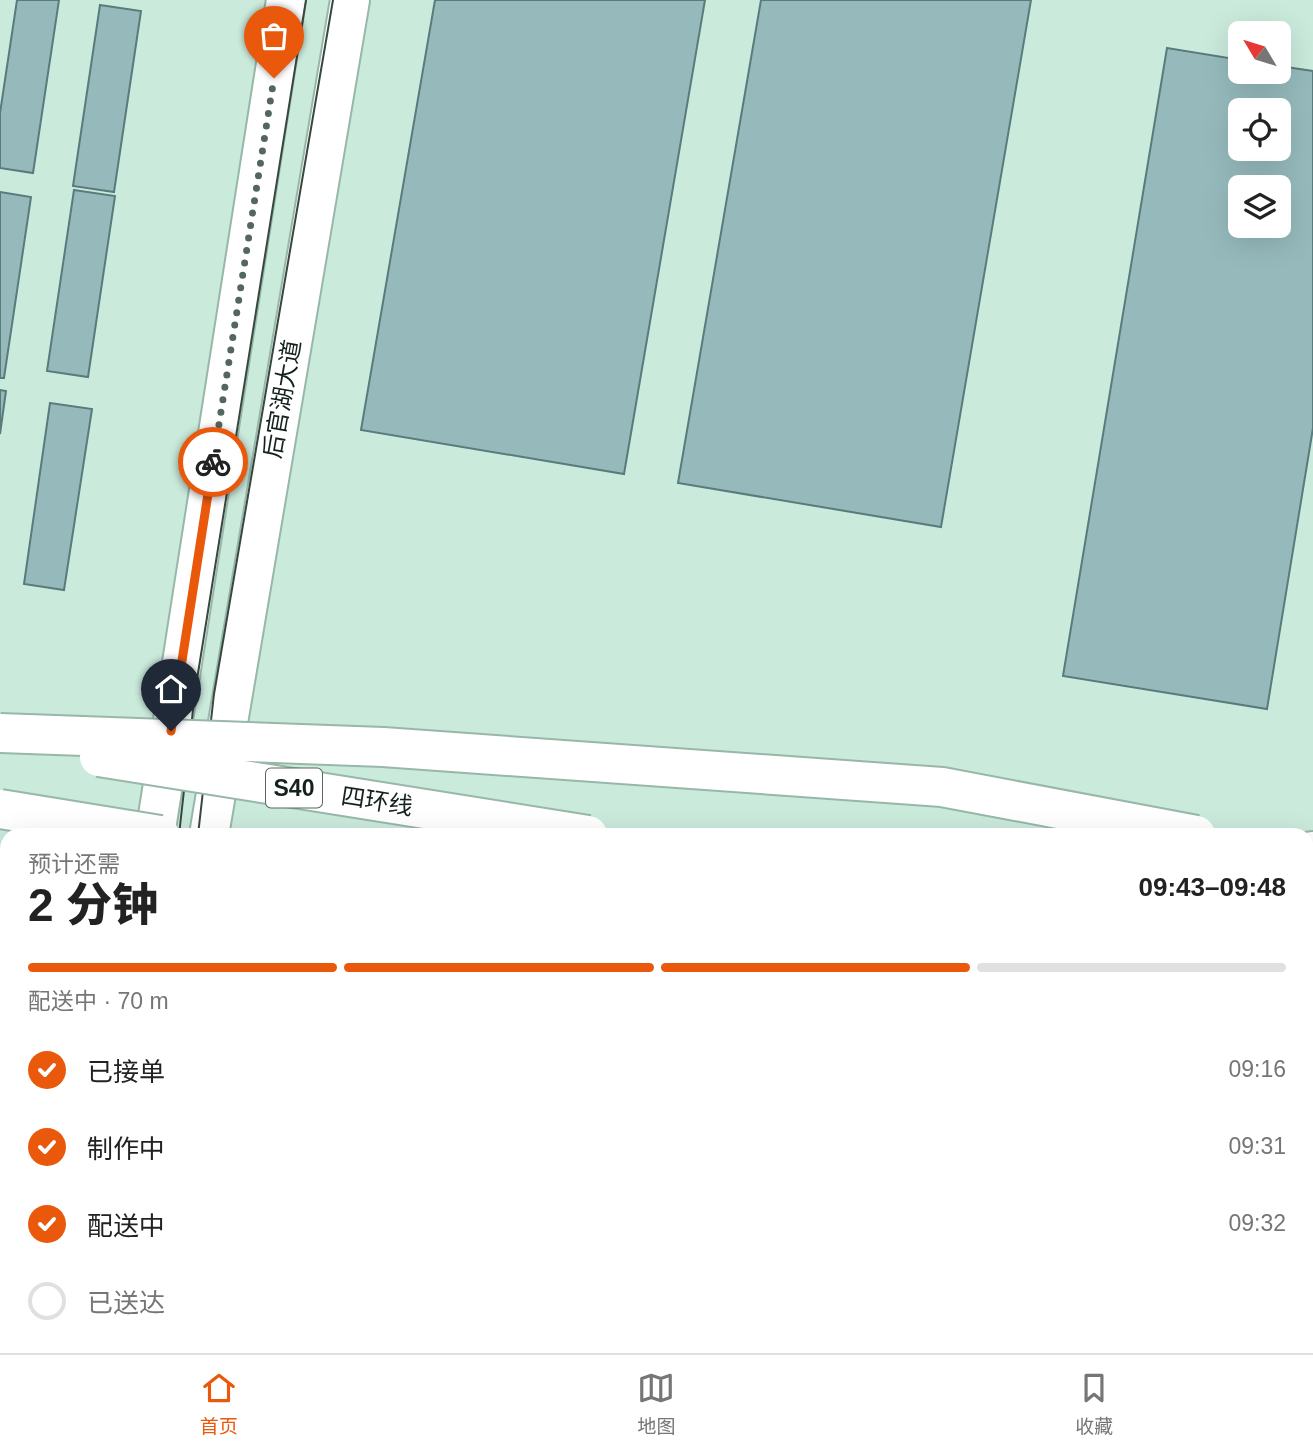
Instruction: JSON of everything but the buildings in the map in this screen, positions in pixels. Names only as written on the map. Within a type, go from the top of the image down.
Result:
[{"type":"main road","points":[[156,828],[286,0]]},
{"type":"main road","name":"后官湖大道","points":[[210,828],[350,0]]},
{"type":"main road","points":[[0,733],[383,747],[942,787],[1159,828]]},
{"type":"main road","name":"四环线","points":[[0,741],[544,828]]},
{"type":"main road","points":[[0,809],[117,828]]},
{"type":"tram line","points":[[180,828],[195,692],[306,0]]},
{"type":"tram line","points":[[199,828],[214,694],[333,0]]},
{"type":"way so far","points":[[213,462],[274,78]]},
{"type":"route","points":[[171,731],[213,462]]}]
